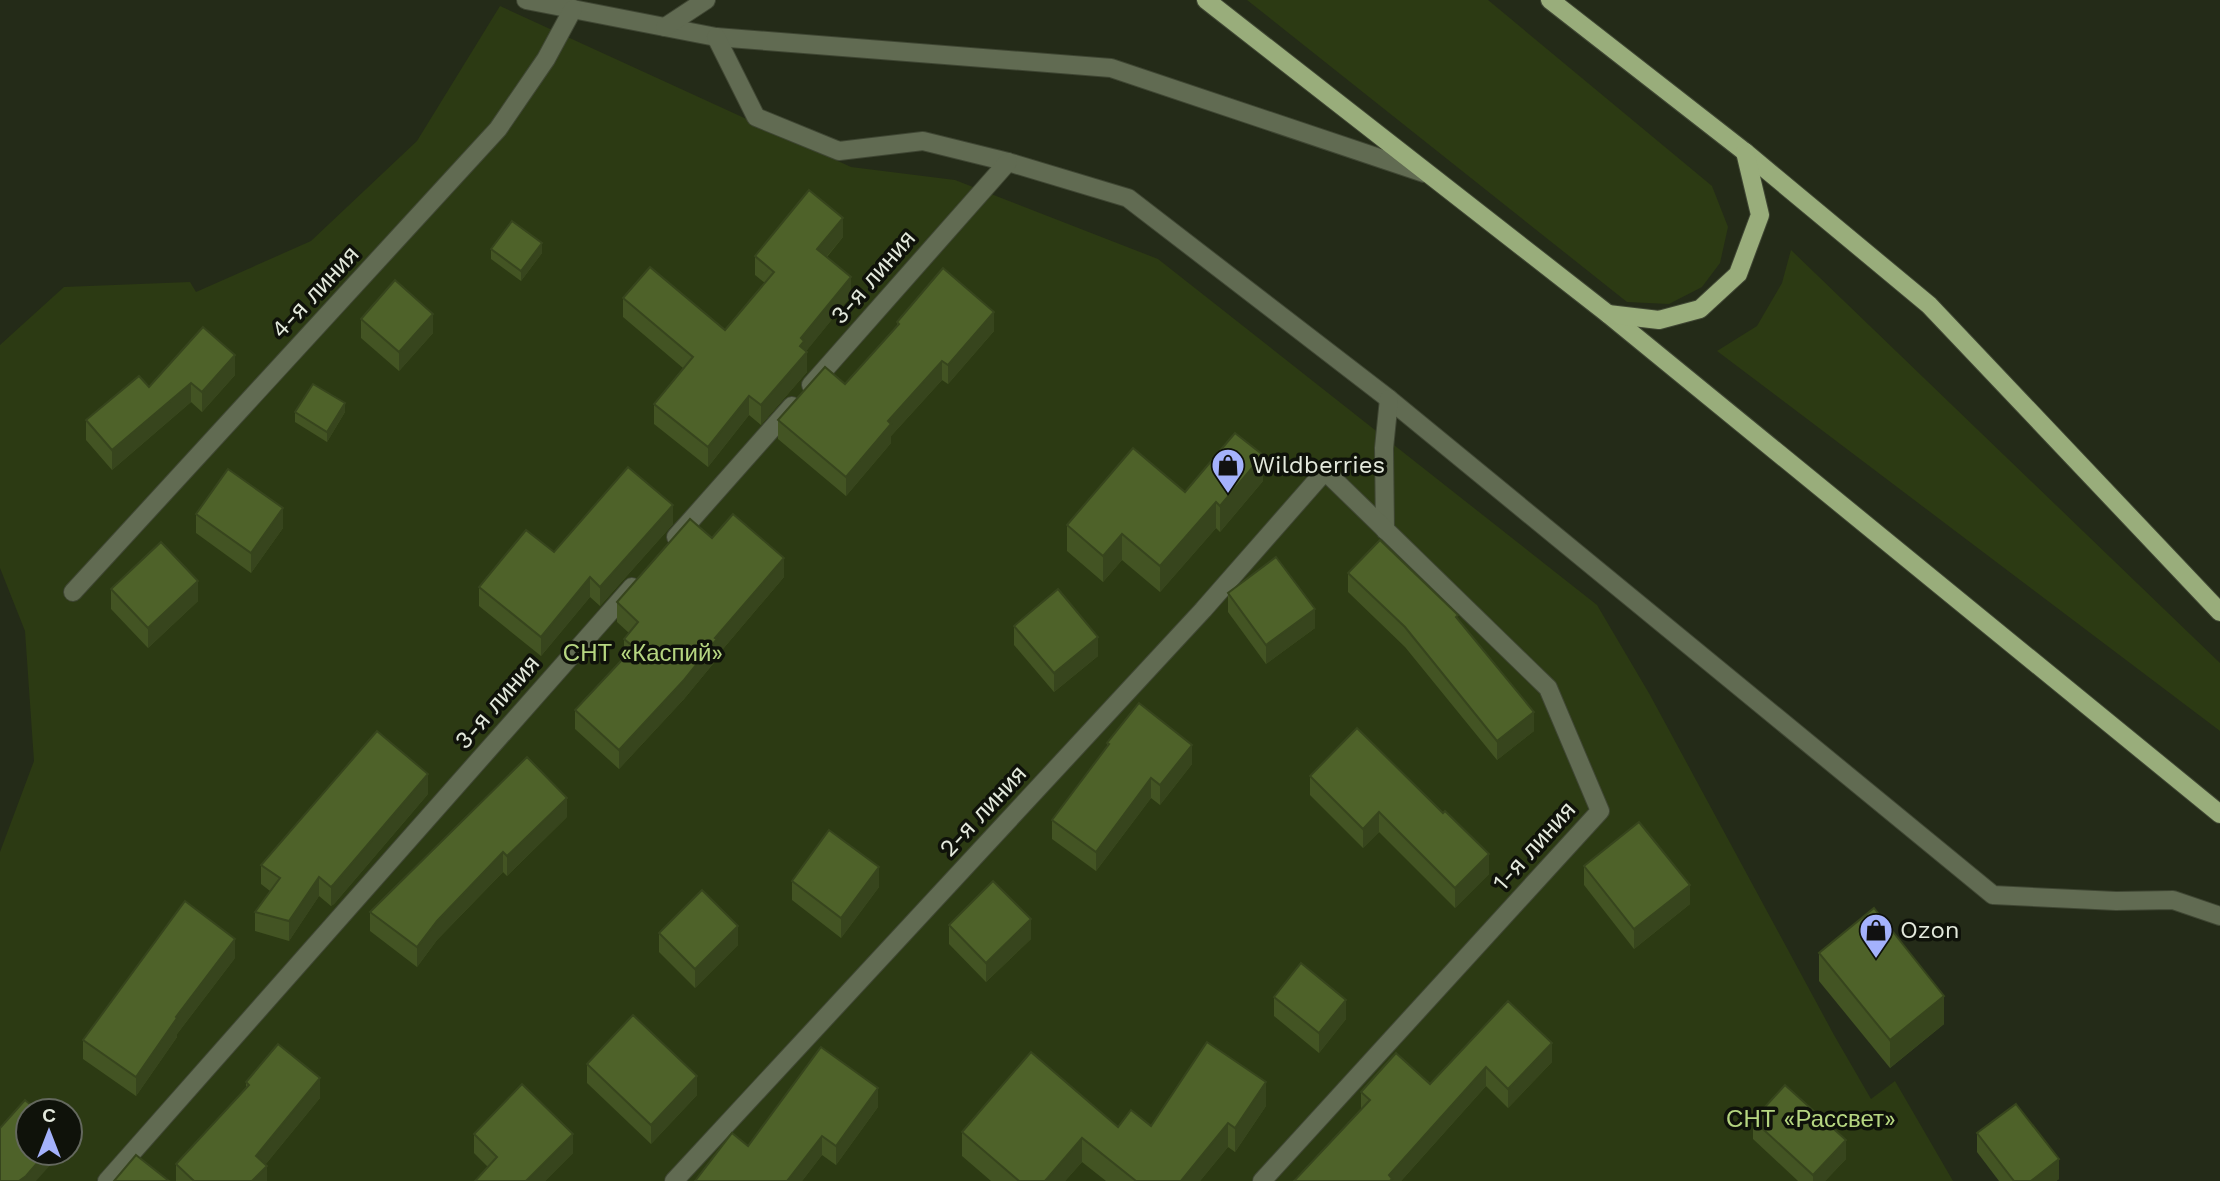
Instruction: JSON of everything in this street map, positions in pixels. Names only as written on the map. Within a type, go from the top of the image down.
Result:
[{"type":"main road","points":[[1206,0],[1608,314],[2220,814]]},
{"type":"main road","points":[[1550,0],[1745,152],[1929,305],[2220,612]]},
{"type":"main road","points":[[1608,314],[1659,320],[1700,309],[1738,274],[1760,215],[1745,152]]},
{"type":"street","points":[[526,0],[716,37],[1111,68],[1429,174]]},
{"type":"street","points":[[665,27],[706,0]]},
{"type":"street","name":"4-я линия","points":[[73,592],[498,129],[546,59],[573,9]]},
{"type":"street","points":[[716,37],[756,117],[839,151],[923,141],[1008,162],[1128,198],[1389,399],[1993,895],[2116,901],[2173,900],[2220,916]]},
{"type":"street","name":"3-я линия","points":[[668,547],[1008,162]]},
{"type":"street","points":[[1385,530],[1384,448],[1389,399]]},
{"type":"street","name":"1-я линия","points":[[1262,1181],[1600,811],[1548,688],[1325,471]]},
{"type":"street","name":"2-я линия","points":[[674,1181],[1203,610],[1325,471]]},
{"type":"street","name":"3-я линия","points":[[107,1181],[640,578]]},
{"type":"green space","points":[[1247,0],[1488,0],[1712,186],[1728,227],[1720,263],[1702,287],[1669,304],[1627,302]]},
{"type":"green space","name":"СНТ «Каспий»","points":[[500,6],[851,167],[955,180],[1158,259],[1597,605],[1650,695],[1871,1099],[1895,1081],[1953,1181],[0,1181],[0,852],[34,761],[25,631],[0,568],[0,345],[64,287],[190,282],[196,292],[311,241],[417,141]]},
{"type":"green space","points":[[1791,250],[2220,663],[2220,731],[1717,351],[1757,326],[1782,283]]},
{"type":"building","points":[[809,190],[843,218],[817,249],[851,277],[801,338],[804,341],[800,346],[807,352],[761,405],[749,396],[708,447],[654,404],[693,357],[623,298],[650,267],[725,330],[774,272],[755,256]]},
{"type":"building","points":[[512,221],[542,243],[521,271],[491,249]]},
{"type":"building","points":[[943,268],[994,312],[948,365],[942,361],[888,421],[891,424],[846,477],[778,420],[825,367],[845,384],[899,324],[897,322]]},
{"type":"building","points":[[395,280],[433,314],[399,352],[361,319]]},
{"type":"building","points":[[203,327],[235,355],[202,392],[191,383],[112,450],[86,420],[139,376],[149,387]]},
{"type":"building","points":[[313,384],[345,403],[327,432],[295,412]]},
{"type":"building","points":[[1235,433],[1263,455],[1220,506],[1216,502],[1160,566],[1122,534],[1103,556],[1067,525],[1133,448],[1185,492]]},
{"type":"building","points":[[628,467],[673,505],[600,587],[590,577],[541,637],[479,587],[526,530],[554,552]]},
{"type":"building","points":[[228,469],[283,508],[251,553],[196,514]]},
{"type":"building","points":[[733,514],[784,558],[715,638],[717,639],[684,680],[619,750],[575,710],[634,647],[624,639],[638,622],[617,602],[690,519],[712,538]]},
{"type":"building","points":[[1380,540],[1458,615],[1456,617],[1534,712],[1497,741],[1405,627],[1348,573]]},
{"type":"building","points":[[161,542],[198,581],[148,628],[111,589]]},
{"type":"building","points":[[1276,557],[1315,609],[1266,645],[1228,593]]},
{"type":"building","points":[[1058,589],[1098,637],[1054,673],[1014,626]]},
{"type":"building","points":[[1139,703],[1192,745],[1160,785],[1151,778],[1096,852],[1052,820]]},
{"type":"building","points":[[1357,728],[1443,813],[1445,811],[1489,854],[1455,888],[1379,812],[1363,829],[1310,776]]},
{"type":"building","points":[[377,731],[428,774],[331,887],[319,877],[289,921],[255,912],[280,878],[261,865]]},
{"type":"building","points":[[527,757],[567,798],[507,856],[503,852],[437,921],[417,947],[370,912]]},
{"type":"building","points":[[1639,822],[1690,885],[1634,929],[1584,866]]},
{"type":"building","points":[[829,830],[879,867],[841,918],[792,881]]},
{"type":"building","points":[[993,881],[1031,919],[986,963],[949,925]]},
{"type":"building","points":[[702,890],[738,926],[695,969],[659,933]]},
{"type":"building","points":[[185,901],[235,939],[176,1017],[136,1077],[83,1040]]},
{"type":"building","points":[[1874,908],[1944,996],[1890,1040],[1819,953]]},
{"type":"building","points":[[1301,963],[1346,1000],[1319,1033],[1274,997]]},
{"type":"building","points":[[1508,1001],[1552,1043],[1508,1089],[1486,1067],[1389,1175],[1392,1179],[1390,1181],[1294,1181],[1370,1100],[1361,1092],[1396,1053],[1430,1084]]},
{"type":"building","points":[[633,1015],[697,1076],[651,1125],[587,1064]]},
{"type":"building","points":[[1207,1042],[1266,1082],[1235,1128],[1228,1123],[1181,1181],[1136,1181],[1082,1138],[1045,1181],[1019,1181],[962,1132],[1031,1052],[1118,1127],[1131,1110],[1151,1126]]},
{"type":"building","points":[[278,1044],[320,1078],[256,1156],[267,1166],[252,1181],[194,1181],[176,1164],[249,1085],[246,1082]]},
{"type":"building","points":[[821,1047],[878,1088],[836,1146],[822,1136],[787,1181],[695,1181],[732,1133],[748,1146]]},
{"type":"building","points":[[522,1084],[573,1134],[526,1181],[475,1181],[497,1157],[474,1134]]},
{"type":"building","points":[[1785,1085],[1846,1140],[1813,1175],[1753,1120]]},
{"type":"building","points":[[2016,1104],[2059,1159],[2031,1181],[2014,1181],[1977,1133]]},
{"type":"building","points":[[14,1112],[14,1167],[34,1167],[19,1181],[0,1181],[0,1128]]},
{"type":"building","points":[[136,1155],[169,1181],[114,1181]]},
{"type":"place","name":"Wildberries","points":[[1228,495]]},
{"type":"place","name":"Ozon","points":[[1876,960]]},
{"type":"park label","name":"СНТ «Рассвет»","points":[[1811,1119]]}]
